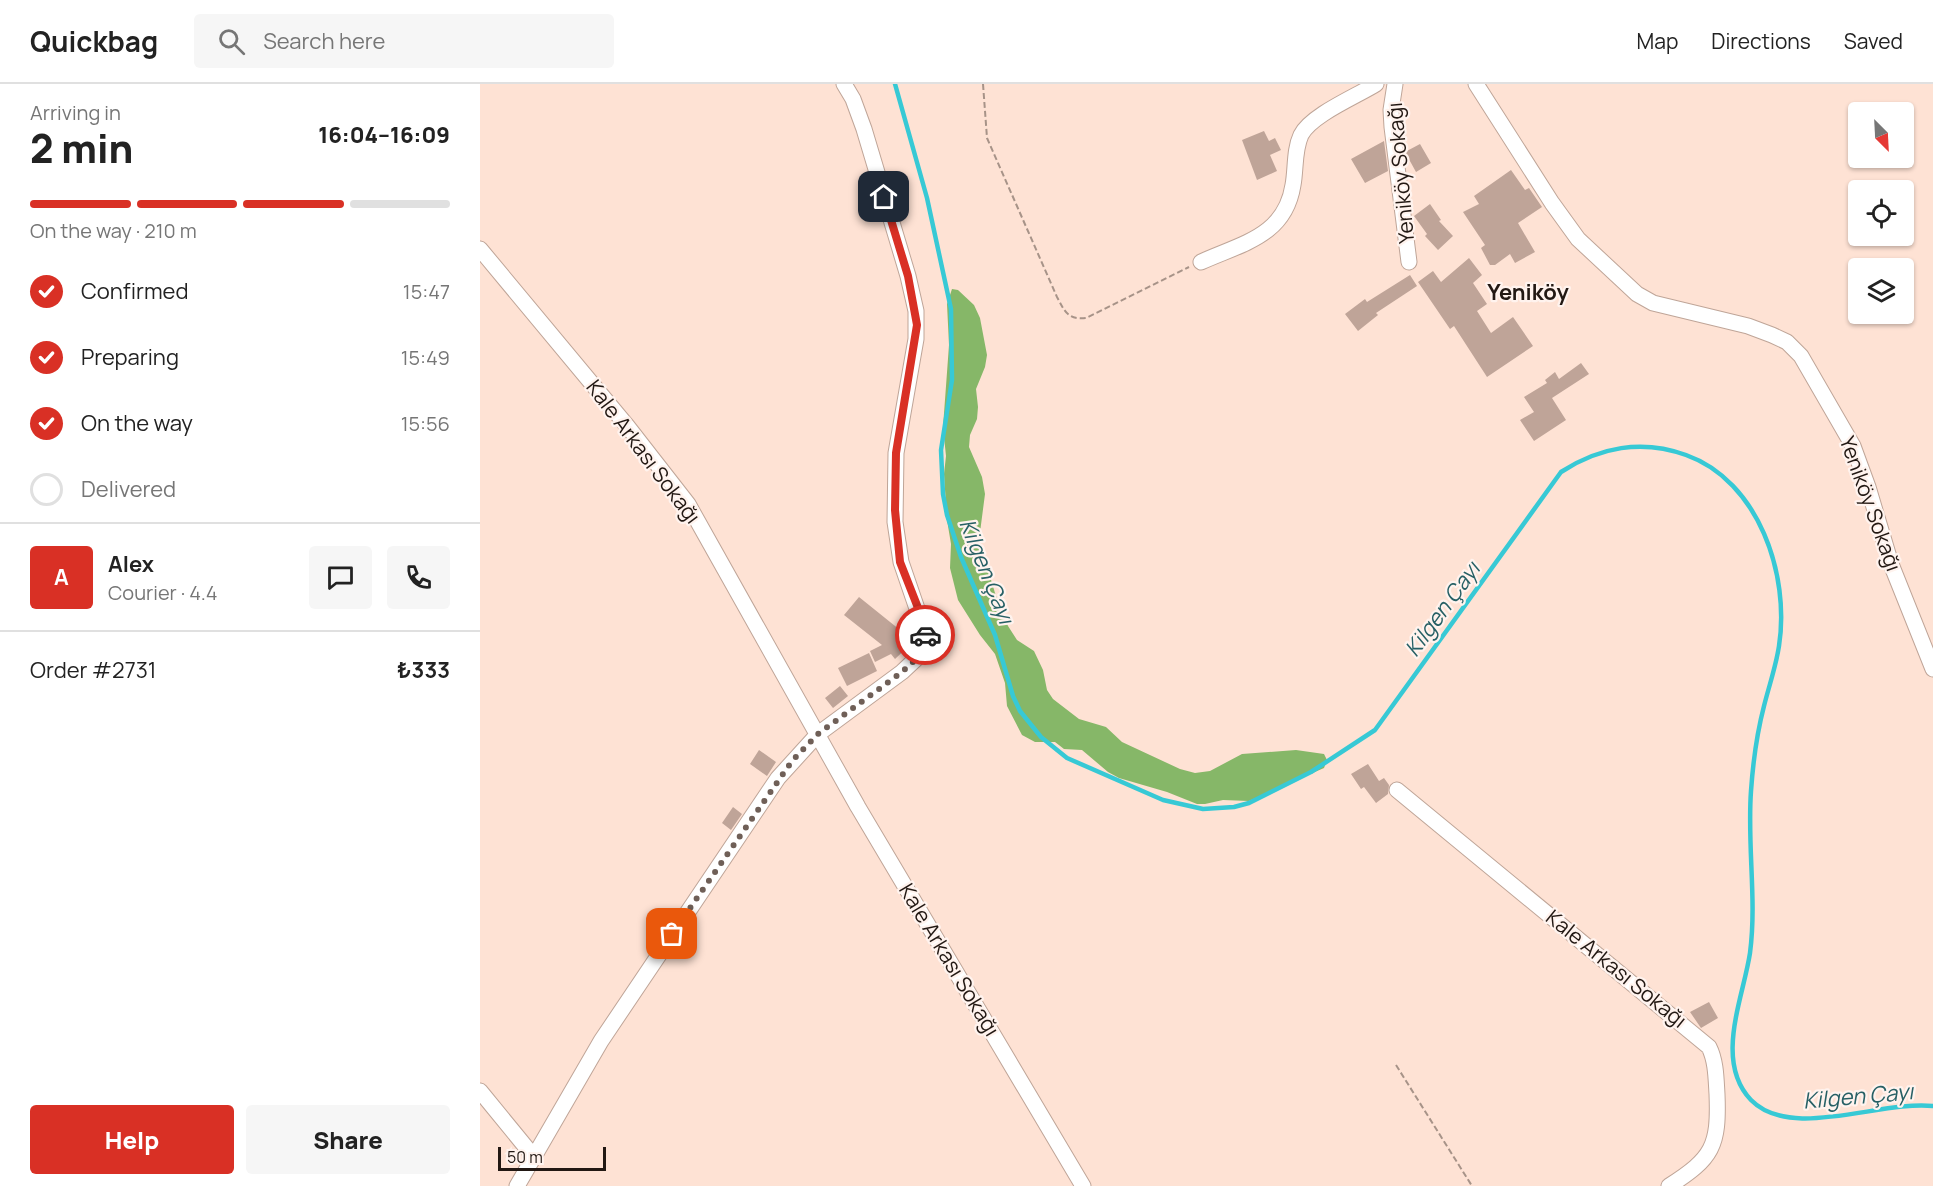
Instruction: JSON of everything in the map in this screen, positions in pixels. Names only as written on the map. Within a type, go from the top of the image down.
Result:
[{"type":"street","points":[[517,1186],[601,1041],[778,778],[818,734],[902,672],[918,657],[924,643],[925,632],[900,562],[895,522],[896,453],[916,339],[916,311],[908,276],[864,129],[853,99],[844,84]]},
{"type":"street","name":"Yeniköy Sokağı","points":[[1201,262],[1259,235],[1281,220],[1292,196],[1298,147],[1302,134],[1320,117],[1376,84]]},
{"type":"street","name":"Yeniköy Sokağı","points":[[1395,84],[1391,110],[1392,127],[1409,262]]},
{"type":"street","name":"Yeniköy Sokağı","points":[[1476,84],[1552,203],[1578,239],[1637,294],[1653,303],[1748,326],[1773,335],[1787,342],[1801,356],[1853,446],[1891,564],[1933,669]]},
{"type":"street","name":"Kale Arkası Sokağı","points":[[480,249],[688,504],[864,817],[1083,1186]]},
{"type":"street","name":"Kale Arkası Sokağı","points":[[1397,790],[1709,1047],[1713,1055],[1717,1090],[1718,1126],[1715,1140],[1699,1166],[1669,1186]]},
{"type":"street","points":[[480,1091],[534,1158]]},
{"type":"path","points":[[983,84],[987,138],[1056,297],[1068,316],[1073,319],[1086,318],[1161,279],[1201,262]]},
{"type":"path","points":[[1396,1065],[1472,1186]]},
{"type":"green space","points":[[952,289],[958,290],[974,305],[980,318],[987,355],[976,389],[977,419],[970,435],[969,447],[982,477],[985,494],[979,540],[1008,626],[1017,640],[1034,651],[1043,670],[1047,690],[1053,699],[1079,719],[1106,727],[1122,742],[1180,769],[1195,773],[1210,771],[1242,754],[1296,750],[1324,754],[1327,760],[1324,768],[1249,801],[1223,800],[1197,804],[1167,792],[1119,778],[1108,772],[1082,750],[1064,749],[1055,742],[1035,742],[1022,735],[1007,706],[1005,683],[995,654],[958,600],[950,568],[951,544],[947,520],[943,427],[949,345],[947,304]]},
{"type":"building","points":[[1264,131],[1269,141],[1275,138],[1281,150],[1270,155],[1277,171],[1257,180],[1242,140]]},
{"type":"building","points":[[1384,141],[1388,171],[1365,183],[1351,159]]},
{"type":"building","points":[[1420,144],[1431,163],[1416,172],[1405,152]]},
{"type":"building","points":[[1511,170],[1525,190],[1529,188],[1542,207],[1518,223],[1535,252],[1515,263],[1510,254],[1495,265],[1490,265],[1481,248],[1485,245],[1463,212],[1479,204],[1474,196]]},
{"type":"building","points":[[1430,204],[1441,220],[1439,221],[1453,236],[1438,250],[1425,236],[1427,234],[1414,216]]},
{"type":"building","points":[[1469,258],[1482,275],[1473,283],[1487,304],[1477,311],[1491,333],[1513,317],[1533,346],[1487,377],[1454,326],[1450,329],[1418,282],[1433,271],[1441,282]]},
{"type":"building","points":[[1410,275],[1417,286],[1376,313],[1378,315],[1358,331],[1345,314],[1365,299],[1367,302]]},
{"type":"building","points":[[1581,363],[1589,374],[1552,398],[1566,420],[1534,441],[1520,420],[1534,412],[1524,397],[1547,383],[1545,380],[1555,372],[1559,379]]},
{"type":"building","points":[[859,597],[900,630],[907,624],[915,633],[914,641],[895,659],[891,654],[875,662],[870,651],[882,645],[844,615]]},
{"type":"building","points":[[869,653],[877,671],[847,686],[838,668]]},
{"type":"building","points":[[840,686],[848,696],[833,708],[825,698]]},
{"type":"building","points":[[759,750],[776,762],[767,776],[750,764]]},
{"type":"building","points":[[1368,764],[1379,781],[1384,778],[1389,785],[1388,794],[1376,803],[1364,787],[1361,789],[1351,774]]},
{"type":"building","points":[[733,807],[742,814],[731,830],[722,823]]},
{"type":"building","points":[[1709,1002],[1718,1018],[1701,1028],[1690,1012]]},
{"type":"waterway","name":"Kilgen Çayı","points":[[895,84],[927,198],[951,309],[952,380],[941,450],[943,494],[947,515],[961,557],[995,635],[1013,696],[1020,711],[1041,737],[1067,758],[1163,800],[1203,809],[1234,807],[1249,803],[1311,772],[1375,730],[1561,472],[1575,463],[1621,448],[1653,447],[1686,455],[1711,468],[1733,486],[1750,508],[1764,534],[1774,561],[1779,590],[1781,618],[1779,646],[1759,727],[1752,780],[1750,811],[1752,933],[1747,971],[1737,1009],[1733,1048],[1734,1067],[1740,1084],[1751,1100],[1768,1112],[1789,1117],[1812,1118],[1888,1108],[1933,1106]]},
{"type":"way so far","points":[[672,934],[778,778],[792,761],[818,734],[902,672],[918,657],[925,635]]},
{"type":"district","name":"Yeniköy","points":[[1528,292]]},
{"type":"route","points":[[884,197],[916,311],[916,339],[896,453],[894,498],[896,542],[900,562],[922,618],[925,635]]}]
